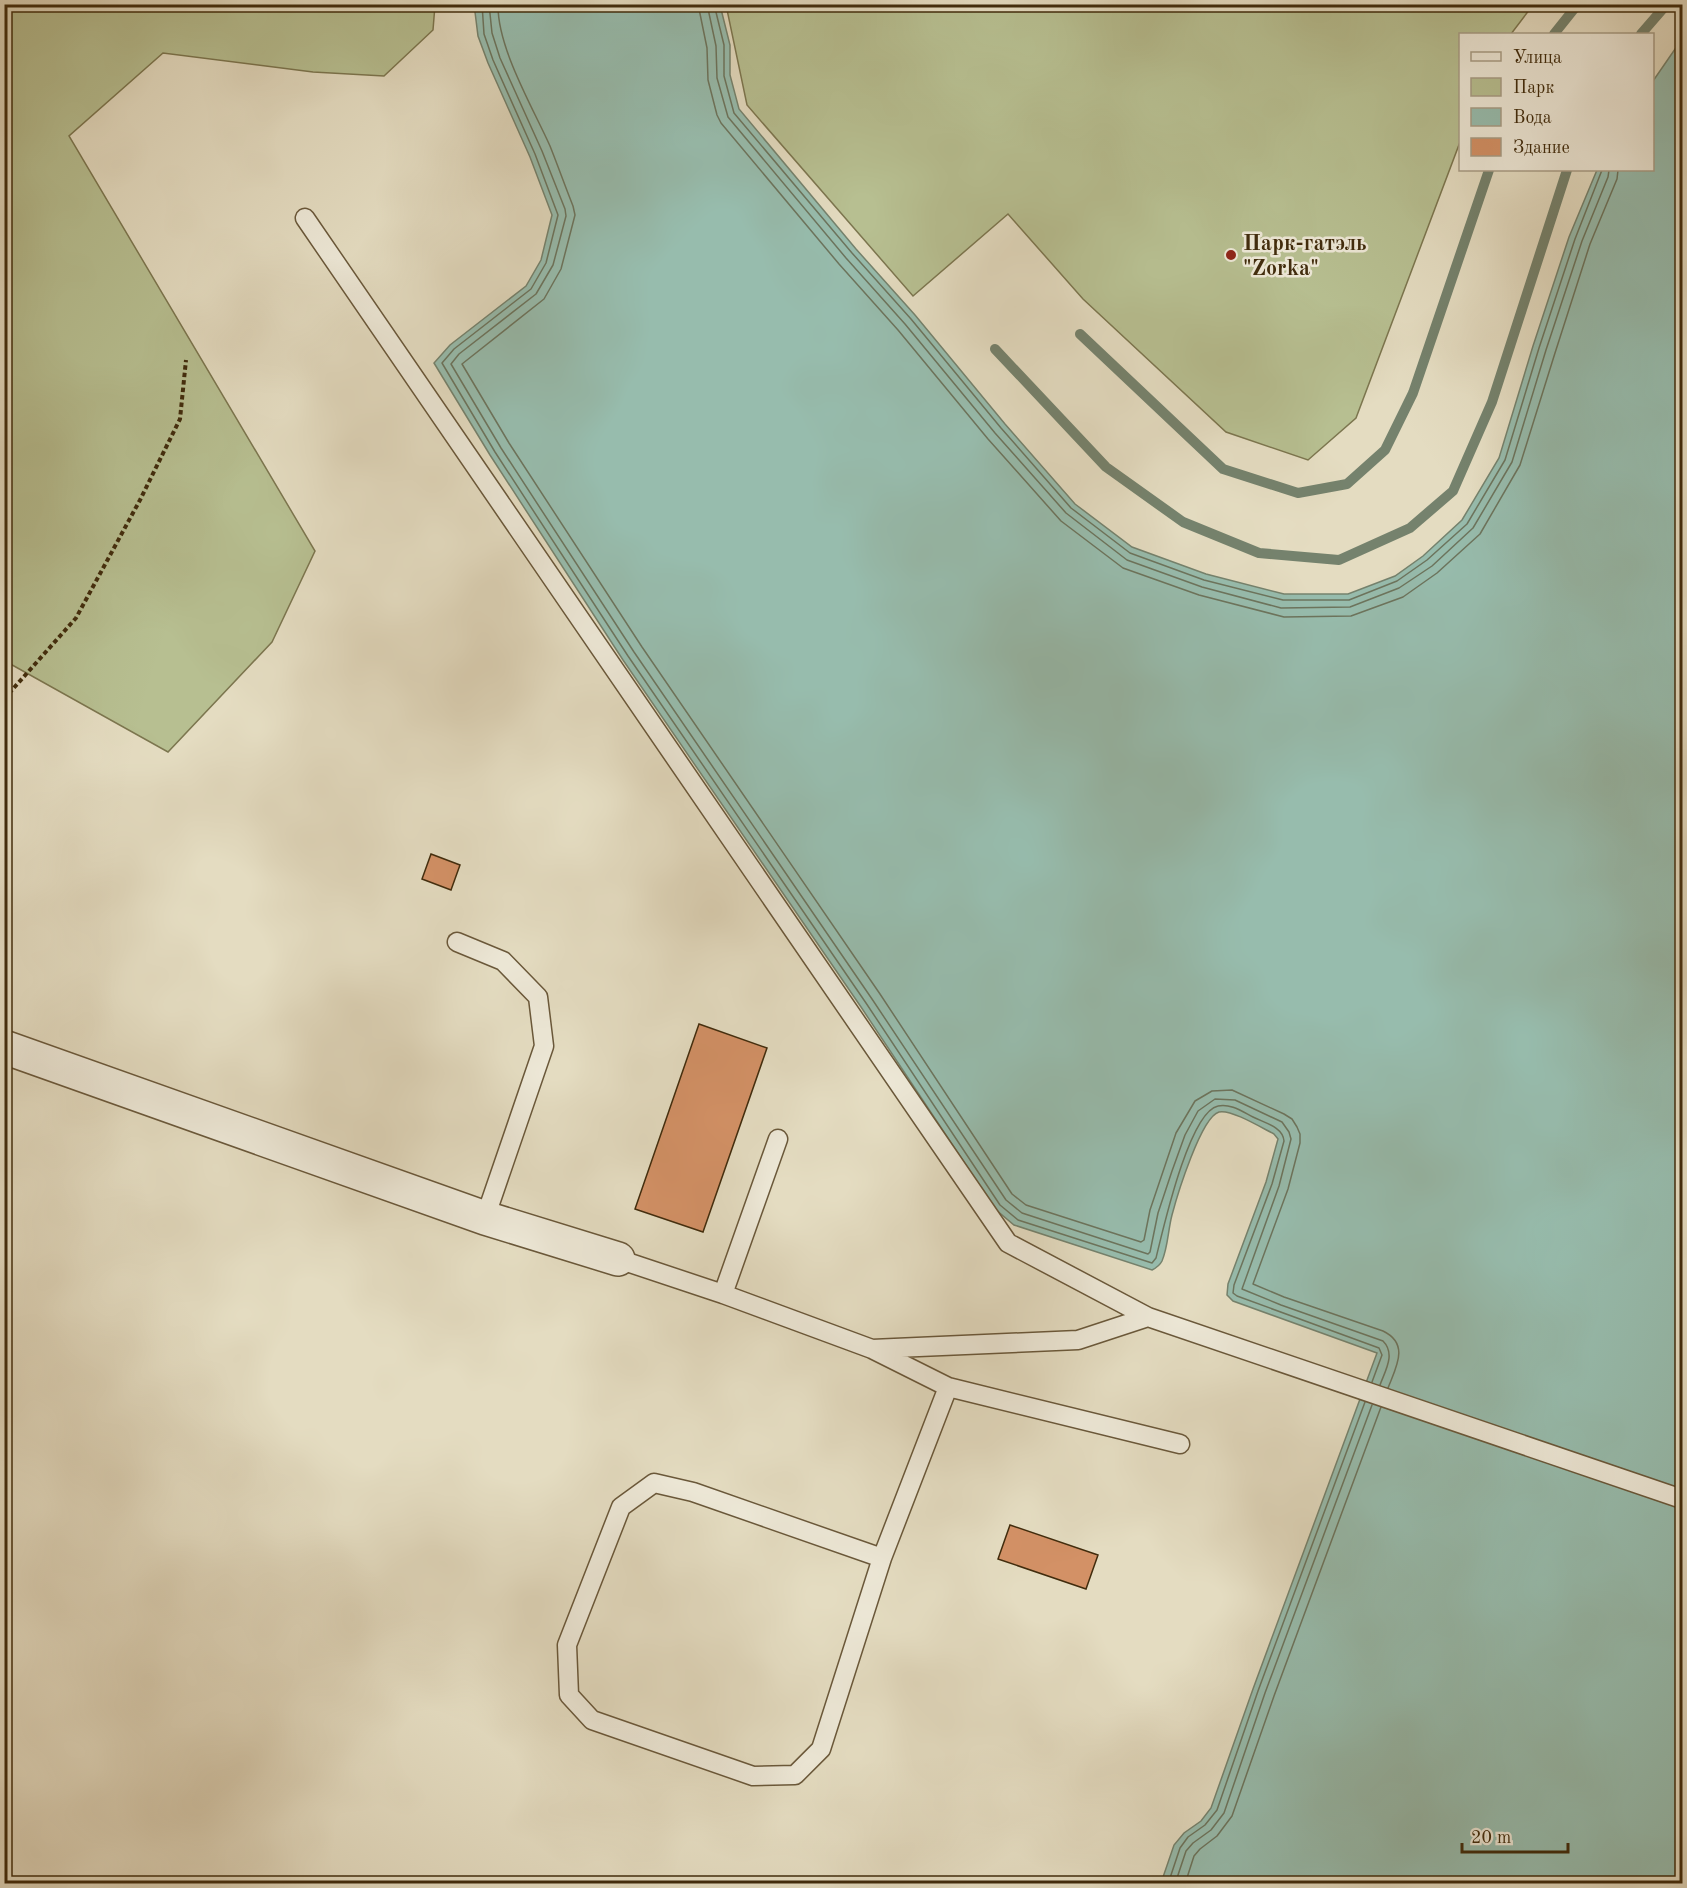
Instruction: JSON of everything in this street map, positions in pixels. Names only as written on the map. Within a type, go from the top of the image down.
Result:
[{"type":"street","points":[[4,1047],[485,1218],[618,1259]]},
{"type":"lane","points":[[305,218],[1008,1243],[1148,1317],[1683,1499]]},
{"type":"lane","points":[[457,942],[503,961],[538,997],[544,1046],[485,1218]]},
{"type":"lane","points":[[723,1294],[778,1139]]},
{"type":"lane","points":[[618,1259],[723,1294],[872,1349],[948,1388],[1180,1444]]},
{"type":"lane","points":[[872,1349],[1078,1340],[1148,1317]]},
{"type":"lane","points":[[882,1558],[693,1492],[654,1483],[621,1507],[567,1645],[569,1695],[592,1720],[753,1776],[795,1775],[821,1749],[882,1558],[948,1388]]},
{"type":"path","points":[[4,699],[76,618],[140,500],[180,419],[186,360]]},
{"type":"green space","points":[[5,4],[435,5],[433,30],[384,76],[313,72],[163,53],[69,136],[315,551],[272,642],[168,752],[5,661]]},
{"type":"green space","name":"Парк-гатэль \"Zorka\"","points":[[726,4],[1533,5],[1512,33],[1459,33],[1459,145],[1356,418],[1308,460],[1226,432],[1083,299],[1008,214],[913,296],[747,105]]},
{"type":"water","points":[[476,5],[720,5],[730,45],[730,75],[739,109],[1075,504],[1132,547],[1206,574],[1284,594],[1348,594],[1395,576],[1423,556],[1462,520],[1499,458],[1569,237],[1597,171],[1654,171],[1654,80],[1682,39],[1682,1883],[1161,1883],[1174,1845],[1184,1833],[1201,1821],[1211,1808],[1377,1353],[1233,1301],[1227,1295],[1228,1284],[1266,1182],[1278,1139],[1274,1134],[1239,1116],[1219,1112],[1212,1117],[1205,1128],[1179,1192],[1162,1261],[1152,1270],[1014,1225],[995,1209],[861,1007],[623,660],[490,455],[434,363],[450,345],[526,286],[541,260],[552,215],[530,157],[488,63],[478,36]]},
{"type":"building","points":[[431,854],[460,865],[451,890],[422,879]]},
{"type":"building","points":[[699,1024],[767,1048],[703,1232],[635,1209]]},
{"type":"building","points":[[1010,1525],[1098,1555],[1086,1589],[998,1559]]},
{"type":"waterway","points":[[1555,33],[1578,4]]},
{"type":"waterway","points":[[1642,33],[1667,4]]},
{"type":"waterway","points":[[1080,334],[1223,469],[1298,493],[1347,484],[1385,450],[1413,393],[1489,171]]},
{"type":"waterway","points":[[995,349],[1106,467],[1183,522],[1259,553],[1339,560],[1410,528],[1453,491],[1492,402],[1567,171]]},
{"type":"place","name":"Парк-гатэль \"Zorka\"","points":[[1231,255]]}]
